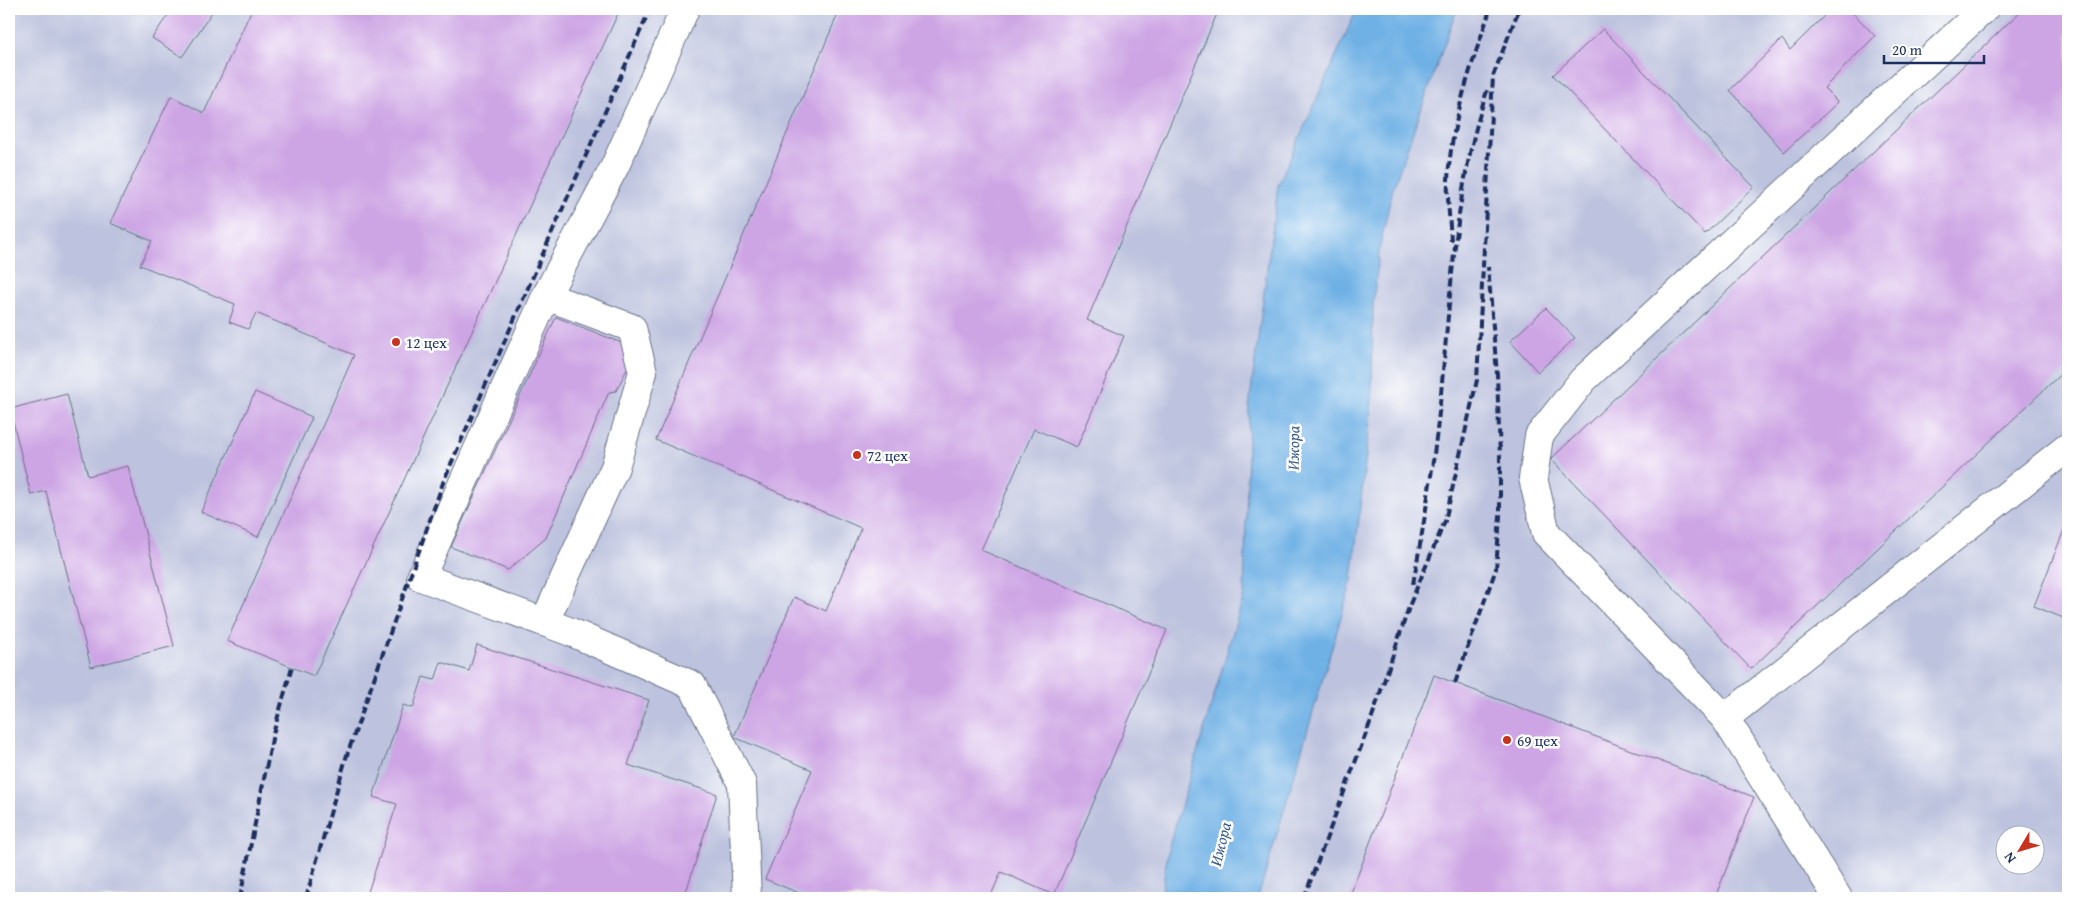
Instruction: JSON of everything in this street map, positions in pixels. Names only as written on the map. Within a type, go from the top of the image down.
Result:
[{"type":"lane","points":[[685,9],[616,166],[546,296],[421,577],[544,622],[692,685],[742,784],[747,898]]},
{"type":"lane","points":[[1838,898],[1725,718],[1546,533],[1533,478],[1539,436],[1583,380],[1984,9]]},
{"type":"lane","points":[[544,622],[615,467],[644,372],[632,328],[546,296]]},
{"type":"lane","points":[[1725,718],[2068,447]]},
{"type":"shaded area","points":[[9,9],[2068,9],[2068,898],[9,898]]},
{"type":"water","name":"Ижора","points":[[1357,9],[1457,9],[1393,188],[1380,245],[1373,304],[1372,401],[1352,580],[1261,888],[1256,898],[1161,898],[1168,850],[1244,595],[1249,407],[1278,185]]},
{"type":"building","points":[[172,9],[214,9],[182,57],[152,38]]},
{"type":"building","name":"12 цех","points":[[252,9],[620,9],[314,676],[227,641],[354,355],[256,313],[248,329],[229,322],[235,304],[140,265],[152,241],[110,223],[171,96],[204,113]]},
{"type":"building","name":"72 цех","points":[[840,9],[1219,9],[1087,320],[1124,336],[1077,447],[1034,429],[981,550],[1167,630],[1054,895],[1001,872],[990,898],[811,898],[765,879],[812,770],[734,737],[794,597],[826,611],[861,528],[656,440]]},
{"type":"building","points":[[1831,9],[1849,9],[1875,36],[1824,88],[1838,102],[1784,152],[1730,90],[1782,39],[1790,50]]},
{"type":"building","points":[[2023,9],[2068,9],[2068,367],[1751,669],[1551,459]]},
{"type":"building","points":[[1603,29],[1754,187],[1705,234],[1553,75]]},
{"type":"building","points":[[1546,308],[1575,338],[1538,372],[1510,341]]},
{"type":"building","points":[[556,317],[637,349],[616,391],[609,392],[546,538],[508,570],[451,547]]},
{"type":"building","points":[[255,392],[312,417],[258,537],[201,512]]},
{"type":"building","points":[[67,394],[88,476],[128,466],[174,646],[91,667],[46,491],[31,495],[10,409]]},
{"type":"building","points":[[2068,520],[2068,620],[2034,606]]},
{"type":"building","points":[[477,645],[649,700],[628,765],[717,794],[684,898],[366,898],[397,804],[373,797],[403,705],[413,708],[423,677],[435,680],[441,662],[469,671]]},
{"type":"building","name":"69 цех","points":[[1434,675],[1754,797],[1715,898],[1349,898]]},
{"type":"railway","points":[[306,898],[346,758],[444,480],[650,9]]},
{"type":"railway","points":[[1304,898],[1370,723],[1410,604],[1445,521],[1477,380],[1493,76],[1519,9]]},
{"type":"railway","points":[[1451,241],[1448,188],[1453,137],[1475,53],[1489,13]]},
{"type":"railway","points":[[1413,584],[1427,505],[1441,398],[1457,228],[1469,157],[1488,88]]},
{"type":"railway","points":[[1455,683],[1496,569],[1500,516],[1500,456],[1497,374],[1488,267]]},
{"type":"railway","points":[[240,898],[273,734],[292,667]]},
{"type":"place","name":"12 цех","points":[[396,342]]},
{"type":"place","name":"72 цех","points":[[857,455]]},
{"type":"place","name":"69 цех","points":[[1507,740]]}]
